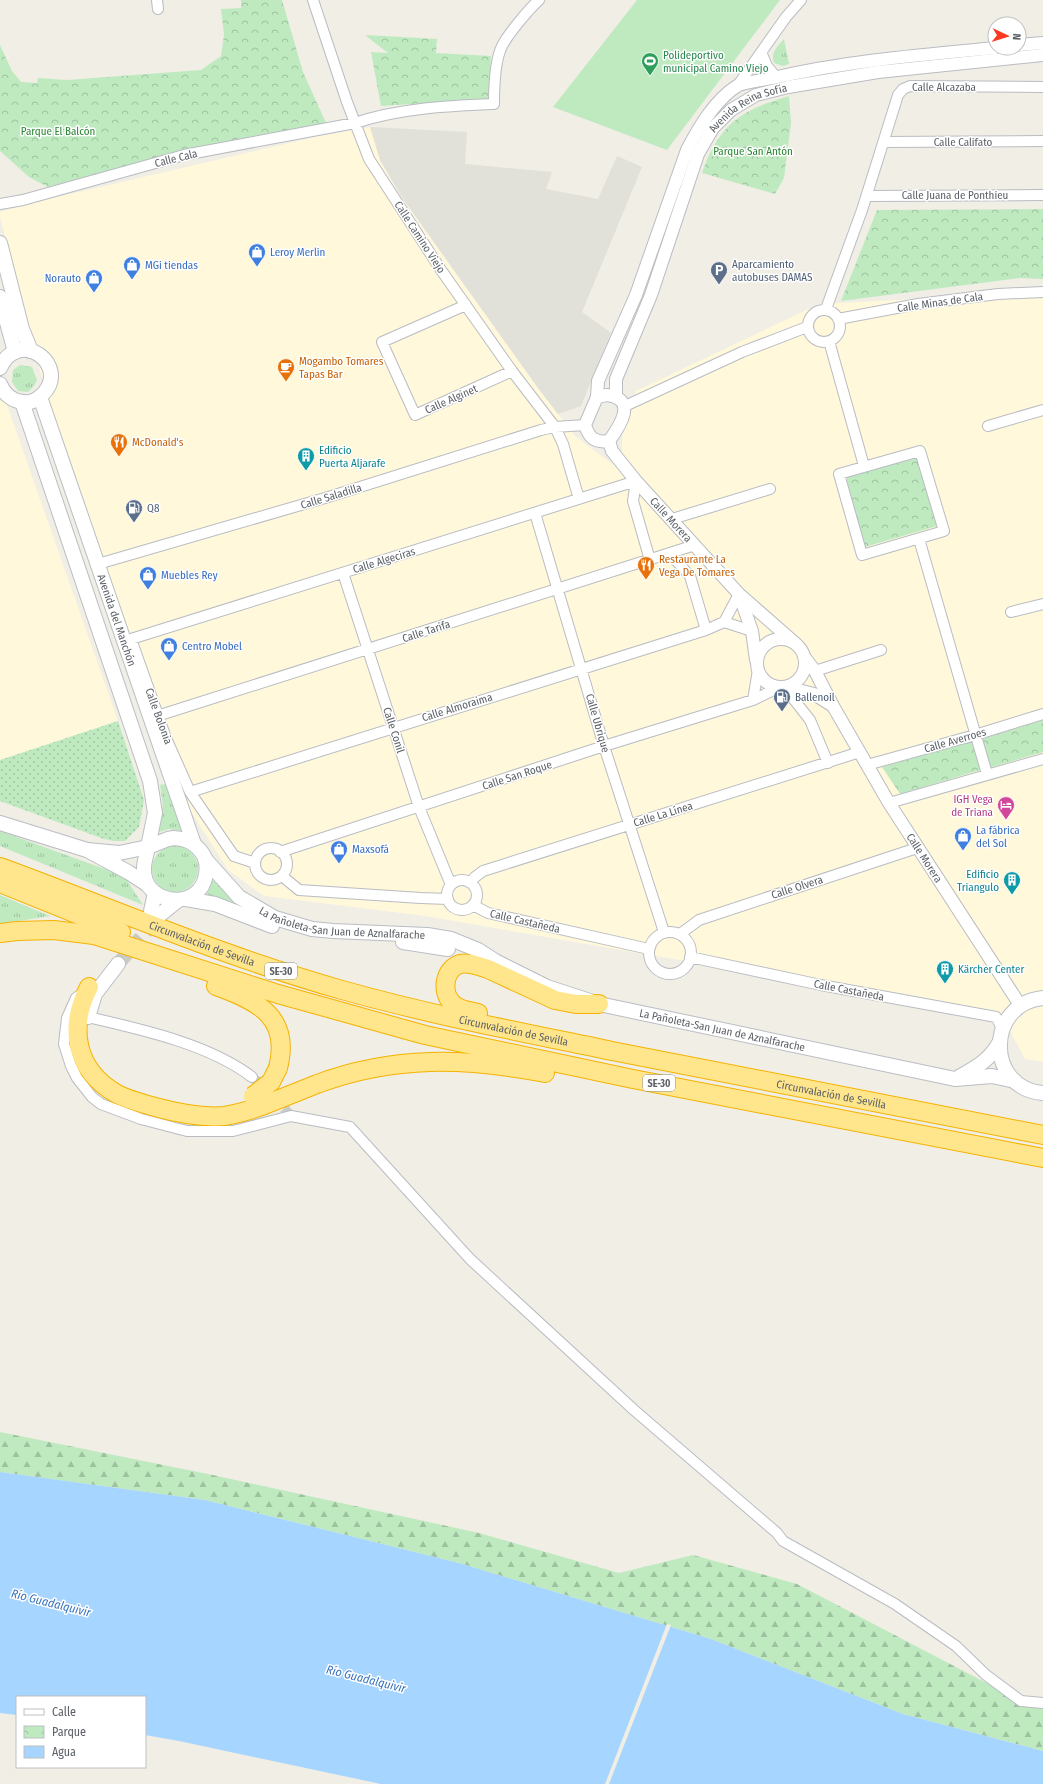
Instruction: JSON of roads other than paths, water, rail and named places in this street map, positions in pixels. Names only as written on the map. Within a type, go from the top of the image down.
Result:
[{"type":"highway","points":[[0,854],[80,892],[99,905]]},
{"type":"highway","name":"Circunvalación de Sevilla","points":[[0,867],[254,963],[342,990],[468,1022],[1043,1135]]},
{"type":"highway","points":[[0,883],[165,949],[191,966]]},
{"type":"highway","name":"Circunvalación de Sevilla","points":[[0,933],[47,930],[79,933],[112,940],[278,994],[425,1035],[633,1079],[1043,1158]]},
{"type":"highway","points":[[166,957],[191,977],[240,995],[256,1003],[267,1013],[279,1032],[282,1044],[278,1068],[258,1101]]},
{"type":"highway","points":[[599,1004],[576,1004],[555,1000],[477,965],[460,964],[454,968],[446,979],[445,988],[448,997],[452,1004],[459,1008],[561,1030],[614,1051]]},
{"type":"highway","points":[[89,986],[78,1013],[77,1026],[79,1044],[83,1059],[90,1073],[118,1095],[194,1115],[223,1116],[258,1101],[317,1084],[357,1070],[401,1063],[443,1061],[501,1065],[593,1082],[633,1079]]},
{"type":"highway","points":[[88,1017],[88,1038],[92,1052],[108,1074],[118,1082],[151,1094],[187,1103],[202,1105],[258,1101]]},
{"type":"main road","points":[[0,243],[22,329],[31,351]]},
{"type":"main road","points":[[0,297],[15,352]]},
{"type":"main road","points":[[0,368],[8,356],[23,350],[31,351],[42,357],[50,370],[49,385],[40,397],[35,400],[22,402],[14,400],[6,395],[0,384]]},
{"type":"main road","name":"Avenida del Manchón","points":[[40,397],[102,563],[194,844]]},
{"type":"main road","name":"Avenida del Manchón","points":[[22,402],[150,782],[155,813],[148,847]]},
{"type":"main road","points":[[0,823],[87,850],[128,872],[161,898],[181,900]]},
{"type":"main road","points":[[87,850],[119,853],[148,847],[174,838],[188,840],[194,844],[201,851],[205,859],[207,869],[201,887],[194,894],[156,913],[151,889],[145,877],[144,868],[148,847]]},
{"type":"main road","name":"La Pañoleta-San Juan de Aznalfarache","points":[[205,859],[239,897],[275,918],[312,929],[403,933],[451,939],[478,950],[495,961],[546,987],[599,1004],[955,1079],[992,1076],[1015,1080]]},
{"type":"main road","name":"La Pañoleta-San Juan de Aznalfarache","points":[[181,900],[215,904],[291,933],[310,937],[331,940],[406,942],[437,946],[495,961]]},
{"type":"main road","points":[[88,1017],[95,994],[113,962],[89,986]]},
{"type":"main road","points":[[955,1079],[980,1065],[994,1053],[999,1043],[1002,1028],[1010,1015],[1020,1006],[1034,999],[1043,998]]},
{"type":"main road","points":[[999,1043],[1002,1060],[1009,1074],[1030,1090],[1043,1093]]},
{"type":"street","name":"Calle Camino Viejo","points":[[313,0],[355,123],[369,159],[512,372],[555,427],[563,444],[579,499]]},
{"type":"street","name":"Calle Cala","points":[[0,204],[23,200],[184,155],[355,123],[372,117],[439,107],[494,104],[494,80],[502,46],[532,6],[539,0]]},
{"type":"street","points":[[731,110],[732,103],[739,96],[738,85],[801,0]]},
{"type":"street","points":[[1027,44],[1043,43]]},
{"type":"street","name":"Avenida Reina Sofía","points":[[597,397],[598,381],[636,295],[687,150],[698,128],[712,110],[738,85],[878,60],[987,49]]},
{"type":"street","points":[[762,52],[767,66],[776,77]]},
{"type":"street","name":"Avenida Reina Sofía","points":[[616,396],[616,379],[651,295],[698,154],[713,128],[731,110],[756,95],[780,89],[878,72],[1043,55]]},
{"type":"street","points":[[738,85],[748,91],[762,86],[780,89]]},
{"type":"street","name":"Calle Alcazaba","points":[[826,309],[866,196],[898,95],[903,89],[910,86],[1043,87]]},
{"type":"street","name":"Calle Califato","points":[[884,142],[1043,141]]},
{"type":"street","name":"Calle Juana de Ponthieu","points":[[866,196],[1043,195]]},
{"type":"street","name":"Calle Minas de Cala","points":[[838,319],[926,303],[998,294],[1043,292]]},
{"type":"street","name":"Calle Alginet","points":[[466,305],[382,342],[415,415],[512,372]]},
{"type":"street","points":[[826,309],[835,314],[838,319],[840,330],[837,335],[829,341],[819,342],[815,340],[811,336],[807,327],[810,316],[814,312],[826,309]]},
{"type":"street","points":[[625,406],[742,352],[807,327]]},
{"type":"street","points":[[829,341],[864,466]]},
{"type":"street","points":[[607,395],[616,396],[625,406],[623,417],[610,441],[595,441],[588,436],[585,425],[597,397],[607,395]]},
{"type":"street","points":[[988,426],[1043,410]]},
{"type":"street","points":[[555,427],[585,425]]},
{"type":"street","name":"Calle Saladilla","points":[[102,563],[325,498],[541,430],[555,427]]},
{"type":"street","name":"Calle Morera","points":[[610,441],[612,451],[636,481],[739,594],[796,644]]},
{"type":"street","points":[[920,451],[944,531],[862,555],[839,474],[864,466],[920,451]]},
{"type":"street","points":[[636,481],[633,501],[650,560]]},
{"type":"street","name":"Calle Algeciras","points":[[131,639],[636,481]]},
{"type":"street","points":[[672,519],[770,489]]},
{"type":"street","name":"Calle Ubrique","points":[[535,513],[604,746],[664,932]]},
{"type":"street","points":[[919,539],[987,774]]},
{"type":"street","name":"Calle Tarifa","points":[[157,716],[695,545]]},
{"type":"street","points":[[670,554],[690,576],[706,630]]},
{"type":"street","name":"Calle Conil","points":[[344,573],[419,807],[450,885]]},
{"type":"street","points":[[739,594],[724,622],[752,631]]},
{"type":"street","name":"Calle Morera","points":[[739,594],[752,631],[758,669]]},
{"type":"street","points":[[1011,612],[1043,604]]},
{"type":"street","name":"Calle Almoraima","points":[[190,792],[393,727],[706,630],[724,622]]},
{"type":"street","name":"Calle Bolonia","points":[[131,639],[157,716],[190,792]]},
{"type":"street","points":[[753,700],[759,654],[766,644],[772,641],[784,639],[796,644],[805,658],[805,664],[801,676],[792,684],[783,687],[774,686],[764,680],[758,669]]},
{"type":"street","points":[[815,671],[881,650]]},
{"type":"street","name":"Calle Morera","points":[[805,658],[815,671],[833,706],[917,848],[1020,1006]]},
{"type":"street","points":[[783,687],[810,720],[828,762]]},
{"type":"street","name":"Calle Morera","points":[[783,687],[814,694],[833,706]]},
{"type":"street","name":"Calle San Roque","points":[[280,852],[604,746],[753,700],[783,687]]},
{"type":"street","name":"Calle Averroes","points":[[867,765],[975,735],[1043,714]]},
{"type":"street","name":"Calle La Línea","points":[[470,883],[474,877],[483,871],[860,752]]},
{"type":"street","points":[[890,803],[1043,759]]},
{"type":"street","points":[[181,805],[190,792],[234,856],[255,863]]},
{"type":"street","points":[[270,848],[280,852],[286,861],[286,866],[282,876],[273,880],[263,878],[256,870],[255,863],[257,856],[266,849],[270,848]]},
{"type":"street","name":"Calle Olvera","points":[[680,934],[699,920],[917,848]]},
{"type":"street","points":[[282,876],[299,890],[421,898],[448,898]]},
{"type":"street","points":[[461,880],[470,883],[474,886],[477,896],[473,905],[469,908],[459,910],[451,905],[447,892],[450,885],[461,880]]},
{"type":"street","name":"Calle Castañeda","points":[[473,905],[488,913],[649,949]]},
{"type":"street","points":[[664,932],[675,932],[680,934],[689,944],[690,957],[684,969],[672,974],[665,974],[654,967],[650,961],[649,949],[654,938],[664,932]]},
{"type":"street","name":"Calle Castañeda","points":[[690,957],[821,985],[996,1017],[1002,1028]]},
{"type":"street","points":[[89,986],[76,998],[71,1008],[64,1029],[64,1044],[71,1066],[77,1078],[101,1104],[141,1119],[187,1131],[232,1131],[291,1116],[350,1127],[470,1259],[634,1410],[777,1533],[783,1541],[895,1604],[956,1646],[986,1675],[1021,1701],[1043,1703]]},
{"type":"street","points":[[88,1017],[121,1025],[203,1050],[240,1068],[252,1077]]},
{"type":"water","name":"Río Guadalquivir","points":[[0,1472],[205,1500],[459,1563],[711,1639],[903,1714],[1043,1751],[1043,1784],[381,1784],[146,1735],[146,1696],[16,1696],[16,1715],[0,1713]]},
{"type":"tunnel","points":[[118,964],[157,919]]},
{"type":"tunnel","points":[[252,1077],[269,1091],[291,1116]]},
{"type":"place","name":"Polideportivo municipal Camino Viejo","points":[[650,76]]},
{"type":"place","name":"Leroy Merlin","points":[[257,267]]},
{"type":"place","name":"MGi tiendas","points":[[132,280]]},
{"type":"place","name":"Aparcamiento autobuses DAMAS","points":[[719,285]]},
{"type":"place","name":"Norauto","points":[[94,293]]},
{"type":"place","name":"Mogambo Tomares Tapas Bar","points":[[286,382]]},
{"type":"place","name":"McDonald's","points":[[119,457]]},
{"type":"place","name":"Edificio Puerta Aljarafe","points":[[306,471]]},
{"type":"place","name":"Q8","points":[[134,523]]},
{"type":"place","name":"Restaurante La Vega De Tomares","points":[[646,580]]},
{"type":"place","name":"Muebles Rey","points":[[148,590]]},
{"type":"place","name":"Centro Mobel","points":[[169,661]]},
{"type":"place","name":"Ballenoil","points":[[782,712]]},
{"type":"place","name":"IGH Vega de Triana","points":[[1006,820]]},
{"type":"place","name":"La fábrica del Sol","points":[[963,851]]},
{"type":"place","name":"Maxsofá","points":[[339,864]]},
{"type":"place","name":"Edificio Triangulo","points":[[1012,895]]},
{"type":"place","name":"Kärcher Center","points":[[945,984]]},
{"type":"park label","name":"Parque El Balcón","points":[[58,131]]},
{"type":"park label","name":"Parque San Antón","points":[[753,151]]}]
